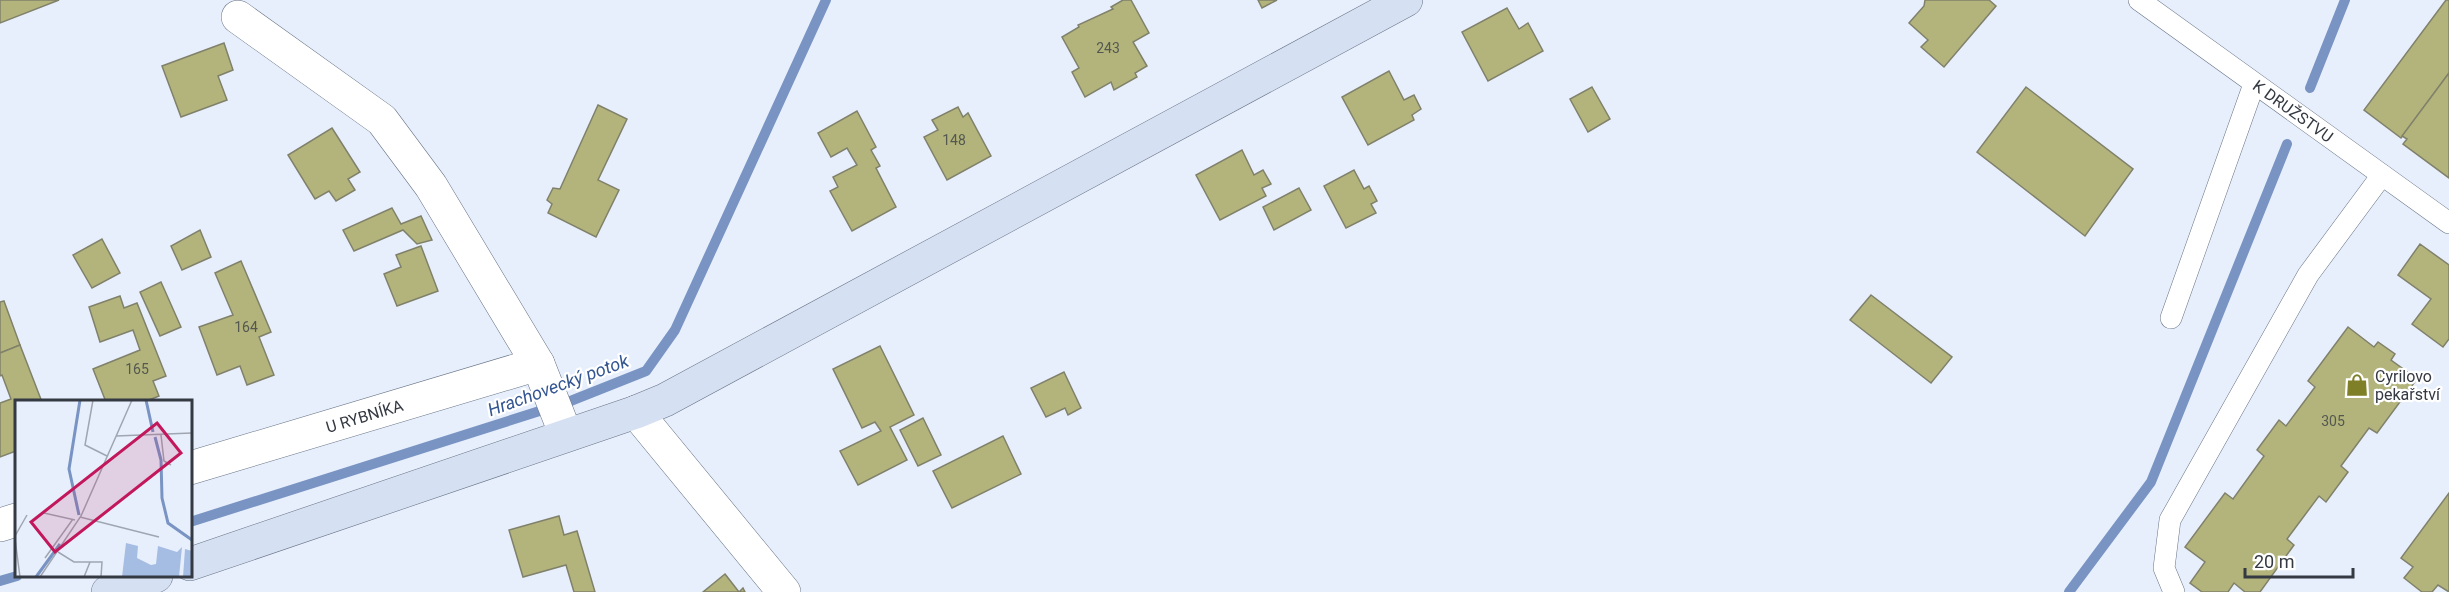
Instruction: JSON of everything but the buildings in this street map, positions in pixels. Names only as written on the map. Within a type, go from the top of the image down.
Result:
[{"type":"street","points":[[192,563],[553,402],[636,412],[675,394],[1406,0]]},
{"type":"street","points":[[238,17],[382,120],[432,186],[553,402]]},
{"type":"street","name":"U RYBNÍKA","points":[[192,468],[553,402]]},
{"type":"street","points":[[636,412],[784,592]]},
{"type":"street","points":[[0,525],[15,520]]},
{"type":"street","points":[[108,592],[153,577]]},
{"type":"lane","name":"K DRUŽSTVU","points":[[2139,0],[2449,223]]},
{"type":"lane","points":[[2171,318],[2254,84]]},
{"type":"lane","points":[[2174,592],[2164,568],[2170,520],[2308,275],[2382,175]]},
{"type":"waterway","name":"Hrachovecký potok","points":[[192,521],[568,402],[646,371],[675,330],[826,0]]},
{"type":"waterway","points":[[2310,88],[2345,0]]},
{"type":"waterway","points":[[2069,592],[2151,482],[2287,144]]},
{"type":"waterway","name":"Hrachovecký potok","points":[[0,581],[15,577]]},
{"type":"place","name":"Cyrilovo pekařství","points":[[2357,385]]}]
